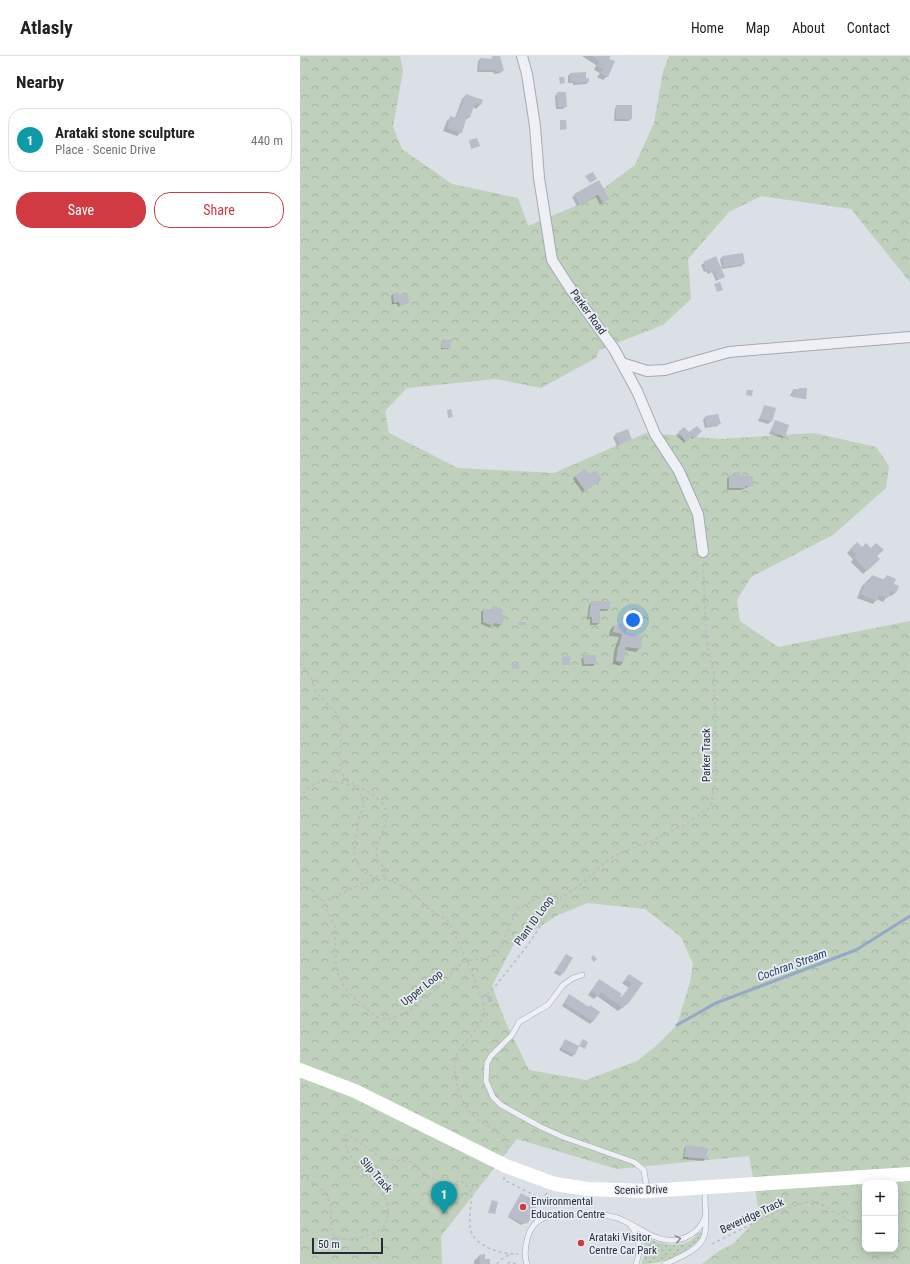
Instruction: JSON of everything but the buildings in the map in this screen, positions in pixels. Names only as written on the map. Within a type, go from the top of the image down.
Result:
[{"type":"street","name":"Parker Road","points":[[522,56],[527,74],[535,126],[539,178],[552,260],[570,288],[614,349],[637,391],[655,434],[679,471],[698,514],[703,552]]},
{"type":"street","points":[[622,363],[647,371],[665,370],[730,352],[910,337]]},
{"type":"street","name":"Scenic Drive","points":[[300,1070],[355,1091],[506,1166],[555,1184],[596,1190],[647,1191],[910,1174]]},
{"type":"lane","points":[[582,975],[573,978],[563,985],[548,1005],[519,1022],[512,1035],[491,1056],[486,1072],[487,1085],[493,1097],[502,1104],[541,1127],[570,1140],[634,1162],[644,1170],[647,1191]]},
{"type":"lane","points":[[665,1264],[690,1253],[698,1247],[706,1234],[706,1188]]},
{"type":"lane","points":[[527,1264],[525,1254],[528,1237],[536,1222],[543,1217],[555,1214],[599,1214],[616,1217],[657,1238],[679,1240],[701,1228],[706,1217]]},
{"type":"lane","points":[[629,1223],[635,1230],[639,1248],[636,1264]]},
{"type":"path","name":"Parker Track","points":[[561,898],[581,884],[613,856],[669,832],[711,807],[716,774],[714,674],[706,638],[703,552]]},
{"type":"path","points":[[300,663],[311,678],[316,692],[338,715],[341,727],[340,772],[352,784],[375,794],[384,808],[387,817],[377,845],[376,855],[386,870],[386,877]]},
{"type":"path","points":[[300,799],[310,786],[322,782],[334,781],[358,787]]},
{"type":"path","points":[[358,787],[364,804],[359,818],[354,854],[360,869],[371,876],[386,877],[407,888],[429,909],[448,921],[467,961],[482,998],[484,1010],[482,1019],[459,1050],[456,1058],[455,1073],[459,1091],[471,1114],[496,1130],[508,1141],[506,1155]]},
{"type":"path","points":[[322,901],[328,900],[361,884],[386,877]]},
{"type":"path","name":"Upper Loop","points":[[300,888],[314,892],[322,901],[334,927],[336,968],[342,984],[350,994],[376,1017],[390,1019],[410,1011],[447,980],[456,967],[467,961]]},
{"type":"path","name":"Plant ID Loop","points":[[467,961],[497,955],[517,909],[545,895],[556,893],[561,898],[528,946],[493,989],[482,998]]},
{"type":"path","name":"Slip Track","points":[[300,1177],[314,1182],[329,1196],[332,1233],[340,1240],[377,1232],[384,1227],[389,1214],[388,1200],[384,1193],[358,1168],[350,1156],[346,1147],[344,1136],[346,1134],[353,1137],[383,1159],[412,1162],[424,1174],[442,1184]]},
{"type":"path","points":[[504,1173],[504,1180],[542,1198],[548,1203],[555,1214]]},
{"type":"path","points":[[443,1216],[439,1204],[443,1200],[442,1184],[463,1182],[472,1195],[470,1228],[472,1234],[482,1244],[510,1255]]},
{"type":"path","points":[[542,1198],[545,1194],[551,1192],[555,1184]]},
{"type":"path","name":"Beveridge Track","points":[[712,1244],[778,1211],[814,1200],[852,1222],[862,1221]]},
{"type":"path","points":[[898,1211],[910,1213]]},
{"type":"path","points":[[497,1264],[503,1258],[510,1255],[525,1254]]},
{"type":"path","points":[[508,1264],[510,1262],[516,1264]]},
{"type":"green space","points":[[300,56],[400,56],[403,71],[393,127],[402,149],[452,184],[518,198],[528,226],[585,202],[635,165],[654,123],[663,71],[669,56],[910,56],[910,282],[851,209],[761,196],[729,212],[688,259],[691,299],[663,325],[599,350],[596,358],[541,388],[496,379],[407,388],[385,411],[389,433],[458,468],[554,473],[646,433],[720,439],[814,433],[876,447],[889,466],[886,488],[833,535],[751,577],[737,600],[740,621],[778,647],[910,621],[910,1264],[702,1264],[719,1251],[733,1244],[760,1216],[749,1156],[617,1169],[517,1139],[441,1236],[442,1264],[300,1264]],"holes":[[[588,903],[645,909],[681,937],[693,964],[690,982],[677,1025],[656,1046],[637,1061],[586,1080],[529,1070],[506,1023],[492,986],[515,942],[558,915]]]},
{"type":"green space","points":[[702,1231],[701,1238],[682,1253],[667,1260],[642,1264],[645,1249],[642,1235],[660,1243],[678,1245],[690,1241]]},
{"type":"waterway","name":"Cochran Stream","points":[[677,1025],[716,1003],[856,950],[910,916]]},
{"type":"place","name":"Environmental Education Centre","points":[[523,1207]]},
{"type":"place","name":"Arataki stone sculpture","points":[[444,1214]]},
{"type":"place","name":"Arataki Visitor Centre Car Park","points":[[581,1243]]}]
